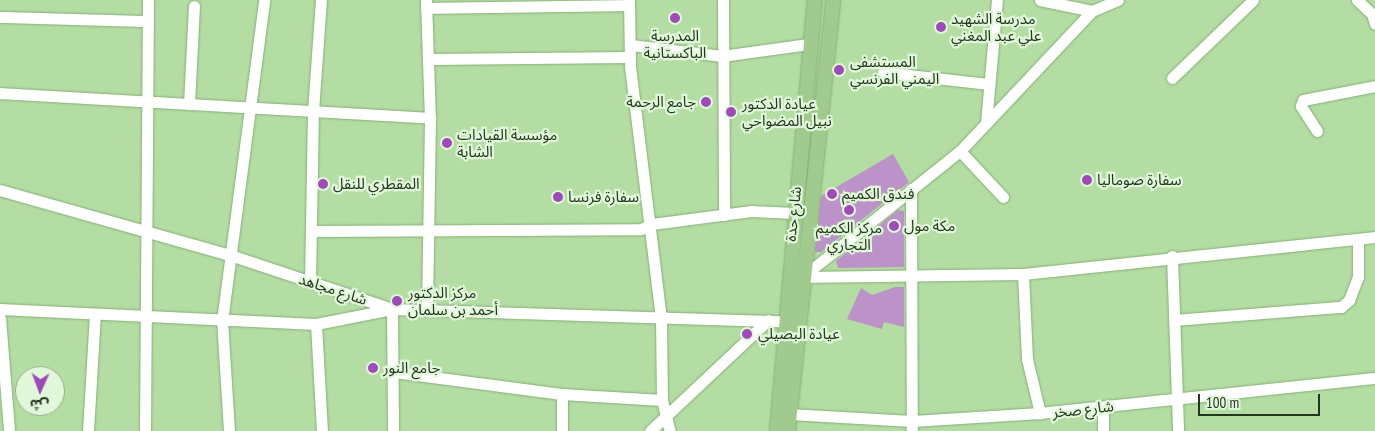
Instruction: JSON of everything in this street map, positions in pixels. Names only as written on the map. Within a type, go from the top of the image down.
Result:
[{"type":"main road","name":"شارع حدة","points":[[788,431],[794,213],[808,44],[815,0]]},
{"type":"main road","name":"شارع حدة","points":[[778,431],[791,322],[802,277],[833,0]]},
{"type":"street","points":[[145,431],[148,0]]},
{"type":"street","points":[[229,431],[222,321],[233,256],[264,0]]},
{"type":"street","points":[[310,282],[313,110],[321,0]]},
{"type":"street","points":[[723,0],[724,215]]},
{"type":"street","points":[[986,122],[998,0]]},
{"type":"street","points":[[1040,0],[1092,11]]},
{"type":"street","points":[[802,277],[960,151],[1092,11],[1118,0]]},
{"type":"street","points":[[1172,78],[1253,0]]},
{"type":"street","points":[[1356,0],[1372,14],[1375,24]]},
{"type":"street","points":[[427,308],[430,118],[426,4],[629,2],[631,51],[652,224],[661,318],[662,400],[668,413],[670,431]]},
{"type":"street","points":[[189,104],[194,6]]},
{"type":"street","points":[[0,17],[147,21]]},
{"type":"street","points":[[429,59],[631,51],[722,56],[808,44]]},
{"type":"street","points":[[882,72],[990,84]]},
{"type":"street","points":[[1317,131],[1301,106],[1303,100],[1375,86]]},
{"type":"street","points":[[0,93],[430,118]]},
{"type":"street","points":[[960,151],[1003,198]]},
{"type":"street","points":[[911,189],[914,277],[912,426]]},
{"type":"street","name":"شارع مجاهد","points":[[0,190],[233,256],[392,308],[791,322]]},
{"type":"street","points":[[312,231],[428,228],[641,229],[652,224],[751,211],[794,213]]},
{"type":"street","points":[[802,277],[914,277],[1023,274],[1172,256],[1375,237]]},
{"type":"street","points":[[1174,320],[1341,307],[1349,300],[1358,277],[1358,239]]},
{"type":"street","points":[[1172,256],[1178,431]]},
{"type":"street","points":[[1023,274],[1028,359],[1040,413]]},
{"type":"street","points":[[0,309],[316,324],[392,308],[393,431]]},
{"type":"street","points":[[88,431],[95,314]]},
{"type":"street","points":[[0,318],[9,431]]},
{"type":"street","points":[[650,431],[768,320]]},
{"type":"street","points":[[316,324],[322,431]]},
{"type":"street","points":[[394,372],[562,394],[662,400]]},
{"type":"street","name":"شارع صخر","points":[[789,414],[912,426],[1375,378]]},
{"type":"street","points":[[562,394],[562,431]]},
{"type":"street","points":[[1103,406],[1103,431]]},
{"type":"building","name":"مركز الكميم التجاري","points":[[893,154],[909,182],[821,252],[815,252],[821,196]]},
{"type":"building","name":"مكة مول","points":[[898,210],[904,211],[904,267],[838,268],[836,261]]},
{"type":"building","points":[[895,287],[904,287],[904,327],[884,322],[882,329],[847,319],[861,288],[872,295]]},
{"type":"place","name":"المدرسة الباكستانية","points":[[675,18]]},
{"type":"place","name":"مدرسة الشهيد علي عبد المغني","points":[[941,27]]},
{"type":"place","name":"المستشفى اليمني الفرنسي","points":[[839,70]]},
{"type":"place","name":"جامع الرحمة","points":[[706,102]]},
{"type":"place","name":"عيادة الدكتور نبيل المضواحي","points":[[731,112]]},
{"type":"place","name":"مؤسسة القيادات الشابة","points":[[447,143]]},
{"type":"place","name":"سفارة صوماليا","points":[[1087,180]]},
{"type":"place","name":"المقطري للنقل","points":[[323,184]]},
{"type":"place","name":"فندق الكميم","points":[[832,194]]},
{"type":"place","name":"سفارة فرنسا","points":[[558,197]]},
{"type":"place","name":"مركز الكميم التجاري","points":[[849,210]]},
{"type":"place","name":"مكة مول","points":[[894,226]]},
{"type":"place","name":"مركز الدكتور أحمد بن سلمان","points":[[397,301]]},
{"type":"place","name":"عيادة البصيلي","points":[[747,334]]},
{"type":"place","name":"جامع النور","points":[[373,368]]}]
